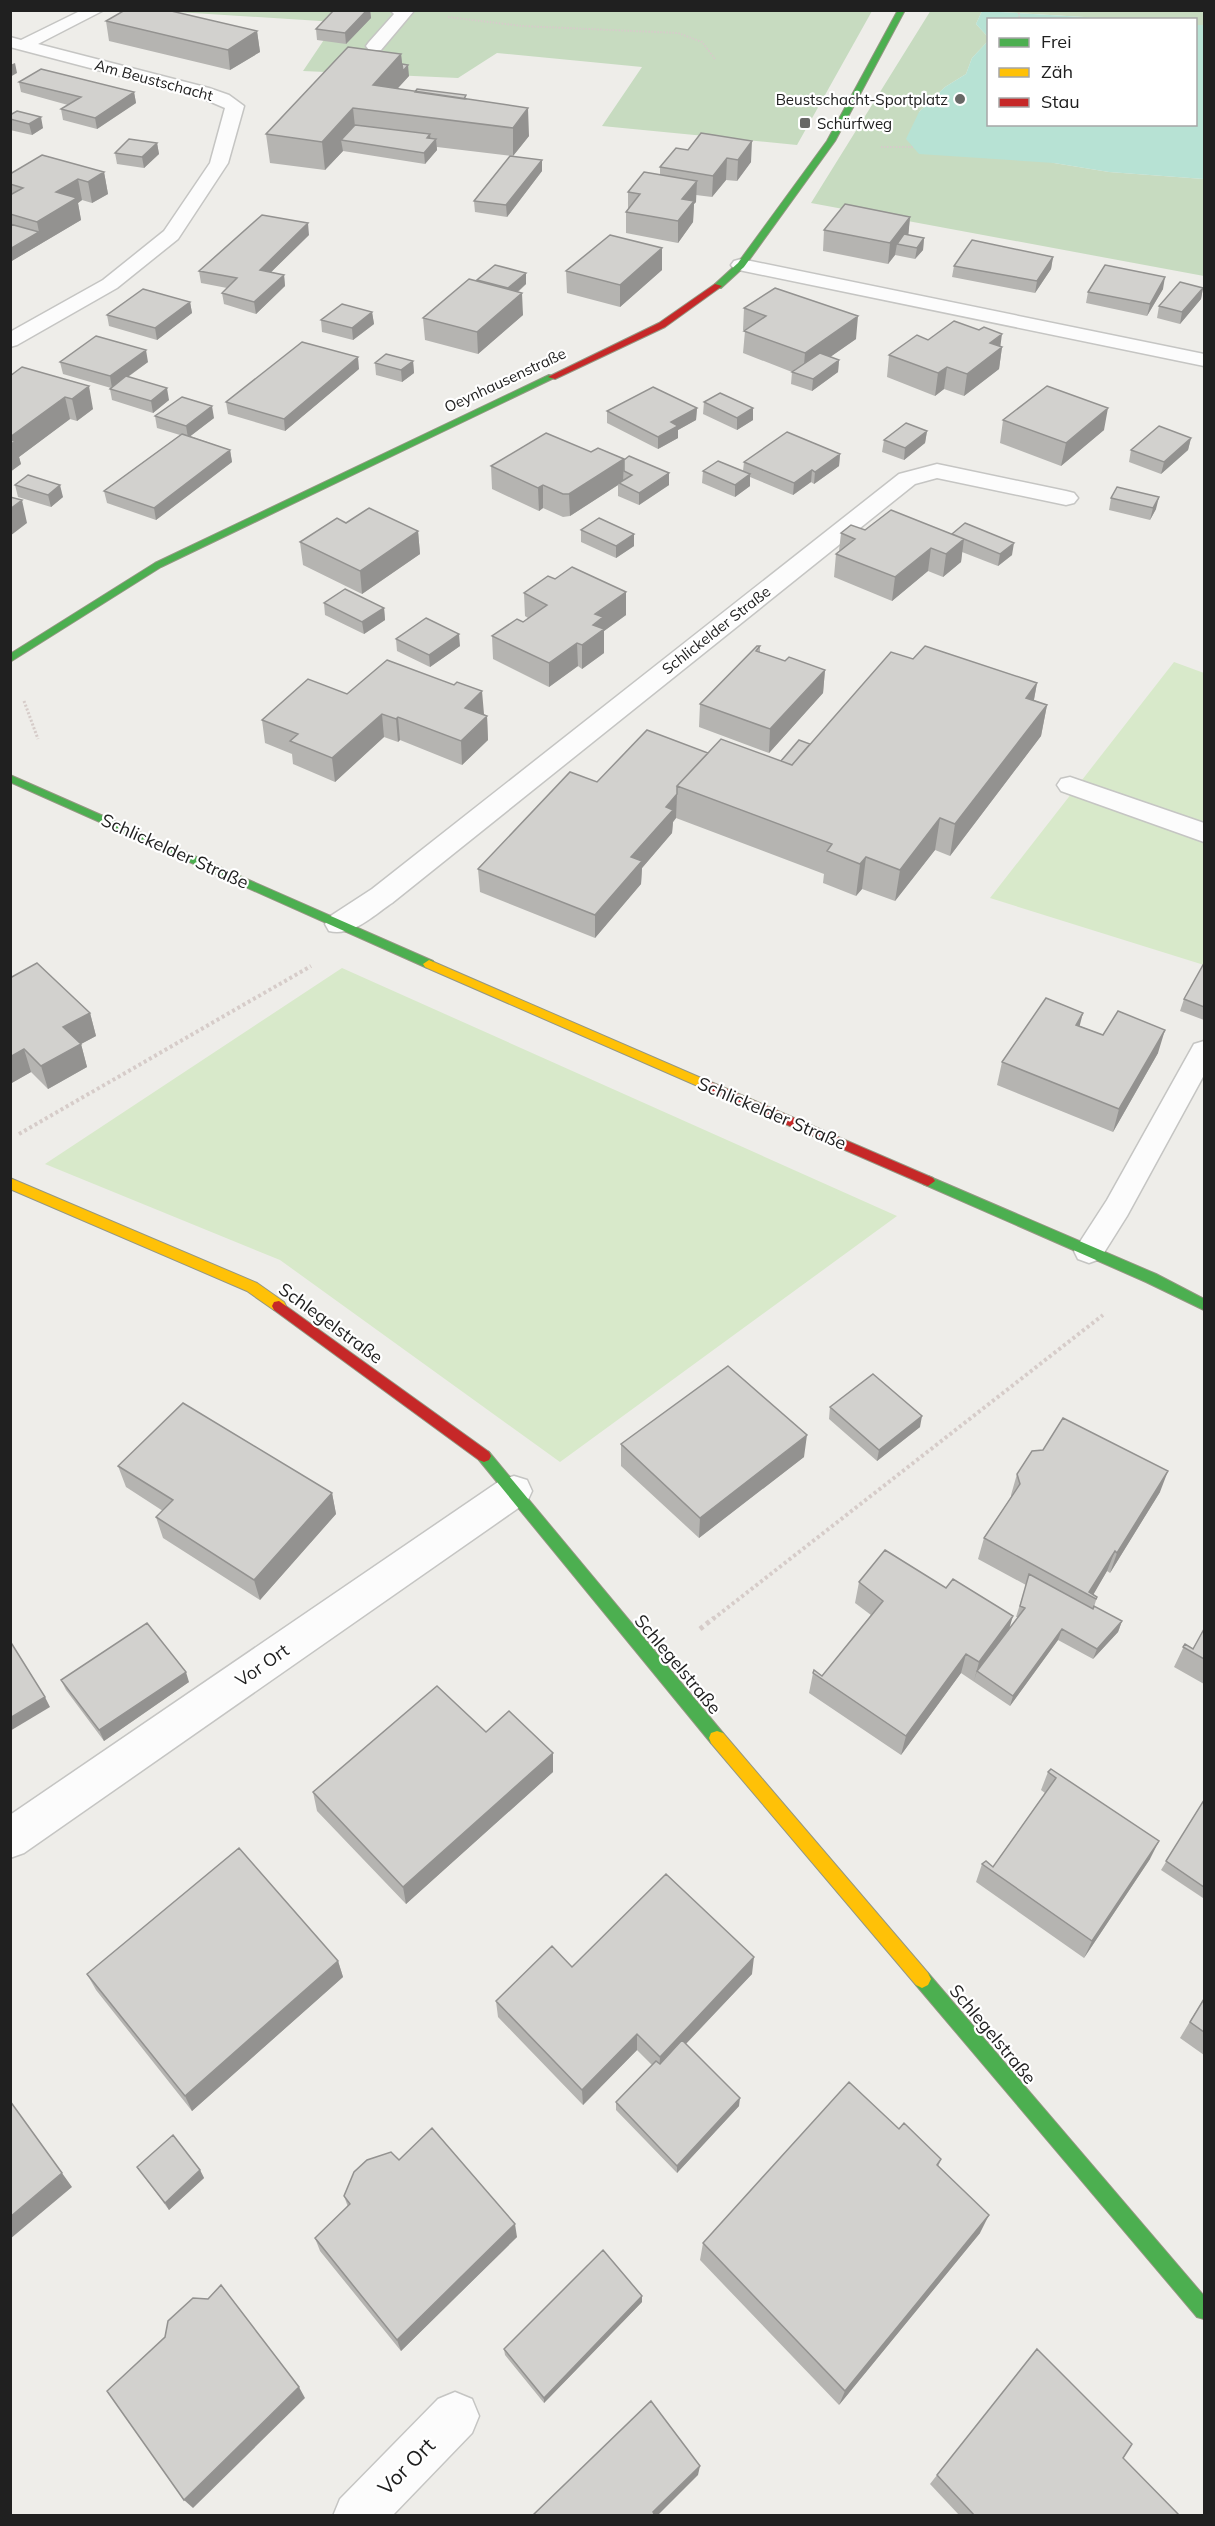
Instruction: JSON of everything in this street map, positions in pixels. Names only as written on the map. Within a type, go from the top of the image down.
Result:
[{"type":"street","name":"Am Beustschacht","points":[[17,44],[96,10]]},
{"type":"street","name":"Oeynhausenstraße","points":[[10,659],[158,565],[662,325],[713,291],[741,265],[831,141],[902,10]]},
{"type":"street","points":[[375,46],[401,11]]},
{"type":"street","name":"Am Beustschacht","points":[[11,340],[110,284],[171,235],[219,164],[235,106],[203,92],[17,44]]},
{"type":"street","points":[[741,265],[1204,360]]},
{"type":"street","name":"Schlickelder Straße","points":[[347,928],[391,888],[907,479],[937,471],[1066,498]]},
{"type":"street","name":"Schlickelder Straße","points":[[10,778],[347,928],[1151,1278],[1204,1305]]},
{"type":"street","points":[[1070,785],[1204,833]]},
{"type":"street","name":"Schlegelstraße","points":[[10,1183],[252,1287],[486,1458],[654,1664],[1204,2310]]},
{"type":"street","name":"Vor Ort","points":[[10,1839],[514,1491]]},
{"type":"street","name":"Vor Ort","points":[[357,2516],[455,2416]]},
{"type":"lane","points":[[1089,1251],[1117,1208],[1204,1051]]},
{"type":"path","points":[[401,11],[522,26],[678,33],[702,42],[714,59]]},
{"type":"path","points":[[872,147],[913,147]]},
{"type":"path","points":[[19,696],[27,705],[37,738],[44,745]]},
{"type":"path","points":[[14,1141],[17,1135],[315,964],[347,928]]},
{"type":"path","points":[[654,1664],[1151,1278]]},
{"type":"green space","points":[[931,10],[1204,11],[1204,25],[1197,25],[1197,18],[1101,18],[982,11],[976,24],[987,36],[987,42],[972,58],[966,74],[945,87],[919,112],[1054,163],[1109,172],[1204,179],[1204,276],[811,203]]},
{"type":"green space","points":[[161,11],[872,11],[797,145],[602,126],[642,67],[497,53],[458,78],[303,71],[336,22]]},
{"type":"green space","points":[[982,11],[1101,18],[987,18],[987,36],[976,24]]},
{"type":"green space","name":"Beustschacht-Sportplatz","points":[[1197,25],[1204,25],[1204,179],[1109,172],[1054,163],[919,154],[906,139],[919,112],[945,87],[966,74],[972,58],[987,42],[987,126],[1197,126]]},
{"type":"green space","points":[[1174,662],[1204,673],[1204,965],[990,898]]},
{"type":"green space","points":[[342,968],[897,1216],[560,1462],[280,1260],[45,1164]]},
{"type":"building","points":[[125,10],[167,10],[257,31],[228,50],[106,21]]},
{"type":"building","points":[[334,10],[367,10],[345,33],[316,29]]},
{"type":"building","points":[[348,47],[401,54],[373,85],[528,108],[513,128],[353,108],[322,142],[266,134]]},
{"type":"building","points":[[41,69],[134,92],[95,118],[61,109],[81,97],[19,82]]},
{"type":"building","points":[[417,89],[466,95],[464,99],[415,92]]},
{"type":"building","points":[[17,111],[41,117],[29,124],[10,119],[10,115]]},
{"type":"building","points":[[355,125],[430,134],[427,138],[436,139],[424,153],[341,140]]},
{"type":"building","points":[[701,133],[752,141],[738,160],[727,158],[713,176],[660,167],[676,148],[688,150]]},
{"type":"building","points":[[129,139],[157,143],[142,157],[115,153]]},
{"type":"building","points":[[42,155],[104,172],[88,182],[78,179],[56,192],[77,198],[37,222],[10,214],[10,195],[23,188],[10,184],[10,174]]},
{"type":"building","points":[[510,156],[542,160],[506,205],[474,201]]},
{"type":"building","points":[[644,172],[697,181],[682,199],[694,201],[678,221],[626,212],[640,194],[628,192]]},
{"type":"building","points":[[845,204],[910,217],[890,243],[824,230]]},
{"type":"building","points":[[262,215],[308,223],[260,270],[284,275],[254,302],[222,293],[237,278],[199,271]]},
{"type":"building","points":[[10,224],[39,232],[10,249]]},
{"type":"building","points":[[904,234],[924,238],[917,248],[897,244]]},
{"type":"building","points":[[610,235],[662,248],[620,285],[566,271]]},
{"type":"building","points":[[972,240],[1053,257],[1037,281],[954,266]]},
{"type":"building","points":[[495,265],[526,273],[508,288],[477,280]]},
{"type":"building","points":[[1105,265],[1165,277],[1150,304],[1088,292]]},
{"type":"building","points":[[469,279],[522,293],[477,332],[423,318]]},
{"type":"building","points":[[1180,282],[1203,288],[1182,312],[1159,306]]},
{"type":"building","points":[[775,288],[858,316],[805,353],[744,331],[766,316],[744,308]]},
{"type":"building","points":[[143,289],[190,302],[155,328],[107,315]]},
{"type":"building","points":[[342,304],[372,312],[352,328],[321,320]]},
{"type":"building","points":[[954,321],[979,330],[984,327],[1002,334],[990,343],[1002,347],[967,374],[947,367],[938,373],[889,355],[917,335],[928,340]]},
{"type":"building","points":[[96,336],[146,350],[110,376],[60,362]]},
{"type":"building","points":[[302,342],[358,357],[284,419],[226,402]]},
{"type":"building","points":[[820,353],[839,360],[813,379],[792,372]]},
{"type":"building","points":[[386,354],[413,361],[401,370],[375,363]]},
{"type":"building","points":[[22,367],[89,386],[72,399],[65,397],[10,437],[10,376]]},
{"type":"building","points":[[126,376],[167,388],[151,401],[110,389]]},
{"type":"building","points":[[1047,386],[1108,408],[1066,443],[1003,420]]},
{"type":"building","points":[[653,387],[697,408],[671,422],[678,426],[658,437],[607,411]]},
{"type":"building","points":[[720,393],[753,408],[737,418],[704,402]]},
{"type":"building","points":[[182,397],[212,406],[186,426],[155,416]]},
{"type":"building","points":[[906,423],[927,431],[905,448],[884,440]]},
{"type":"building","points":[[1159,426],[1191,438],[1164,462],[1131,450]]},
{"type":"building","points":[[787,432],[840,454],[815,472],[812,470],[794,483],[744,462]]},
{"type":"building","points":[[546,433],[591,452],[598,448],[624,459],[569,494],[563,494],[543,485],[538,488],[491,466]]},
{"type":"building","points":[[182,434],[230,450],[154,508],[104,491]]},
{"type":"building","points":[[629,456],[669,473],[639,493],[619,483],[632,475],[624,471],[624,460]]},
{"type":"building","points":[[718,461],[750,474],[735,485],[703,471]]},
{"type":"building","points":[[28,475],[60,485],[48,495],[15,485]]},
{"type":"building","points":[[1117,487],[1159,497],[1153,508],[1111,498]]},
{"type":"building","points":[[10,497],[22,500],[10,509]]},
{"type":"building","points":[[369,508],[418,531],[360,571],[300,542],[337,518],[346,523]]},
{"type":"building","points":[[891,510],[964,539],[946,554],[931,548],[895,577],[836,554],[855,539],[841,533],[851,525],[865,530]]},
{"type":"building","points":[[599,518],[634,534],[616,546],[581,530]]},
{"type":"building","points":[[965,523],[1014,543],[1000,554],[952,534]]},
{"type":"building","points":[[572,567],[626,592],[595,614],[603,617],[593,625],[604,629],[582,645],[577,643],[549,663],[492,636],[517,619],[523,622],[547,605],[524,593],[548,576],[555,579]]},
{"type":"building","points":[[345,589],[384,608],[362,622],[324,603]]},
{"type":"building","points":[[426,618],[459,634],[429,655],[396,639]]},
{"type":"building","points":[[757,646],[760,646],[756,651],[785,661],[789,657],[825,670],[770,729],[700,704]]},
{"type":"building","points":[[925,646],[1037,683],[1026,698],[1047,705],[955,824],[940,818],[900,870],[866,857],[860,864],[827,851],[832,844],[677,786],[721,739],[792,765],[891,652],[913,659]]},
{"type":"building","points":[[387,660],[454,685],[457,682],[482,691],[465,708],[487,716],[461,741],[398,717],[396,719],[382,714],[332,758],[290,741],[298,734],[262,720],[308,679],[347,694]]},
{"type":"building","points":[[647,730],[708,753],[677,786],[677,794],[666,807],[673,810],[631,857],[642,861],[595,915],[478,869],[570,772],[597,782]]},
{"type":"building","points":[[799,740],[810,744],[792,765],[781,761]]},
{"type":"building","points":[[37,963],[90,1013],[63,1027],[81,1044],[41,1066],[24,1049],[10,1057],[10,978]]},
{"type":"building","points":[[1204,966],[1204,1007],[1184,999]]},
{"type":"building","points":[[1046,998],[1083,1013],[1076,1025],[1103,1035],[1118,1011],[1165,1030],[1119,1109],[1002,1062]]},
{"type":"building","points":[[728,1366],[807,1435],[700,1518],[621,1444]]},
{"type":"building","points":[[873,1374],[922,1416],[879,1450],[830,1407]]},
{"type":"building","points":[[183,1403],[332,1493],[254,1580],[156,1517],[173,1500],[118,1466]]},
{"type":"building","points":[[1063,1418],[1168,1471],[1117,1553],[1115,1551],[1089,1592],[1097,1597],[1096,1599],[984,1538],[1020,1484],[1017,1474],[1032,1451],[1043,1450]]},
{"type":"building","points":[[885,1550],[946,1588],[953,1579],[1013,1616],[979,1662],[966,1654],[906,1736],[813,1673],[814,1670],[822,1676],[883,1601],[859,1582]]},
{"type":"building","points":[[1029,1574],[1093,1609],[1094,1606],[1122,1621],[1097,1649],[1062,1629],[1013,1696],[977,1671],[1025,1608],[1020,1606]]},
{"type":"building","points":[[147,1623],[186,1672],[99,1730],[61,1680]]},
{"type":"building","points":[[1204,1629],[1204,1659],[1183,1647],[1185,1644],[1193,1649]]},
{"type":"building","points":[[10,1641],[45,1697],[10,1718]]},
{"type":"building","points":[[437,1686],[486,1732],[509,1711],[553,1753],[403,1887],[313,1792]]},
{"type":"building","points":[[1051,1769],[1159,1841],[1092,1941],[982,1864],[986,1861],[993,1867],[1056,1778],[1048,1772]]},
{"type":"building","points":[[1204,1800],[1204,1887],[1166,1861]]},
{"type":"building","points":[[239,1848],[338,1961],[185,2096],[87,1974]]},
{"type":"building","points":[[666,1874],[754,1957],[660,2057],[637,2034],[582,2090],[496,2001],[552,1946],[572,1967]]},
{"type":"building","points":[[1204,1999],[1204,2032],[1190,2022]]},
{"type":"building","points":[[682,2040],[740,2098],[677,2166],[616,2102],[656,2061],[660,2064]]},
{"type":"building","points":[[849,2082],[899,2129],[904,2123],[941,2159],[937,2165],[989,2215],[845,2391],[703,2243]]},
{"type":"building","points":[[10,2101],[62,2173],[10,2217]]},
{"type":"building","points":[[432,2128],[515,2224],[397,2340],[315,2238],[350,2204],[344,2196],[354,2172],[367,2160],[391,2152],[399,2160]]},
{"type":"building","points":[[173,2135],[200,2170],[165,2203],[137,2167]]},
{"type":"building","points":[[603,2250],[642,2296],[544,2398],[504,2349]]},
{"type":"building","points":[[221,2285],[299,2387],[184,2500],[107,2391],[165,2337],[168,2321],[193,2298],[208,2299]]},
{"type":"building","points":[[1037,2349],[1132,2444],[1123,2458],[1180,2516],[975,2516],[937,2475]]},
{"type":"building","points":[[651,2401],[700,2466],[653,2512],[655,2516],[532,2516]]},
{"type":"traffic: fast","points":[[718,286],[741,265],[831,141],[902,10]]},
{"type":"traffic: fast","points":[[10,659],[158,565],[552,377]]},
{"type":"traffic: fast","points":[[10,778],[429,964]]},
{"type":"traffic: fast","points":[[928,1181],[1151,1278],[1204,1305]]},
{"type":"traffic: fast","points":[[484,1456],[717,1738]]},
{"type":"traffic: fast","points":[[922,1979],[1204,2310]]},
{"type":"traffic: slow","points":[[429,964],[704,1084]]},
{"type":"traffic: slow","points":[[10,1183],[252,1287],[279,1306]]},
{"type":"traffic: slow","points":[[717,1738],[922,1979]]},
{"type":"traffic: jam","points":[[552,377],[662,325],[718,286]]},
{"type":"traffic: jam","points":[[704,1084],[928,1181]]},
{"type":"traffic: jam","points":[[279,1306],[484,1456]]},
{"type":"place","name":"Beustschacht-Sportplatz","points":[[960,99]]},
{"type":"place","name":"Schürfweg","points":[[805,123]]}]
